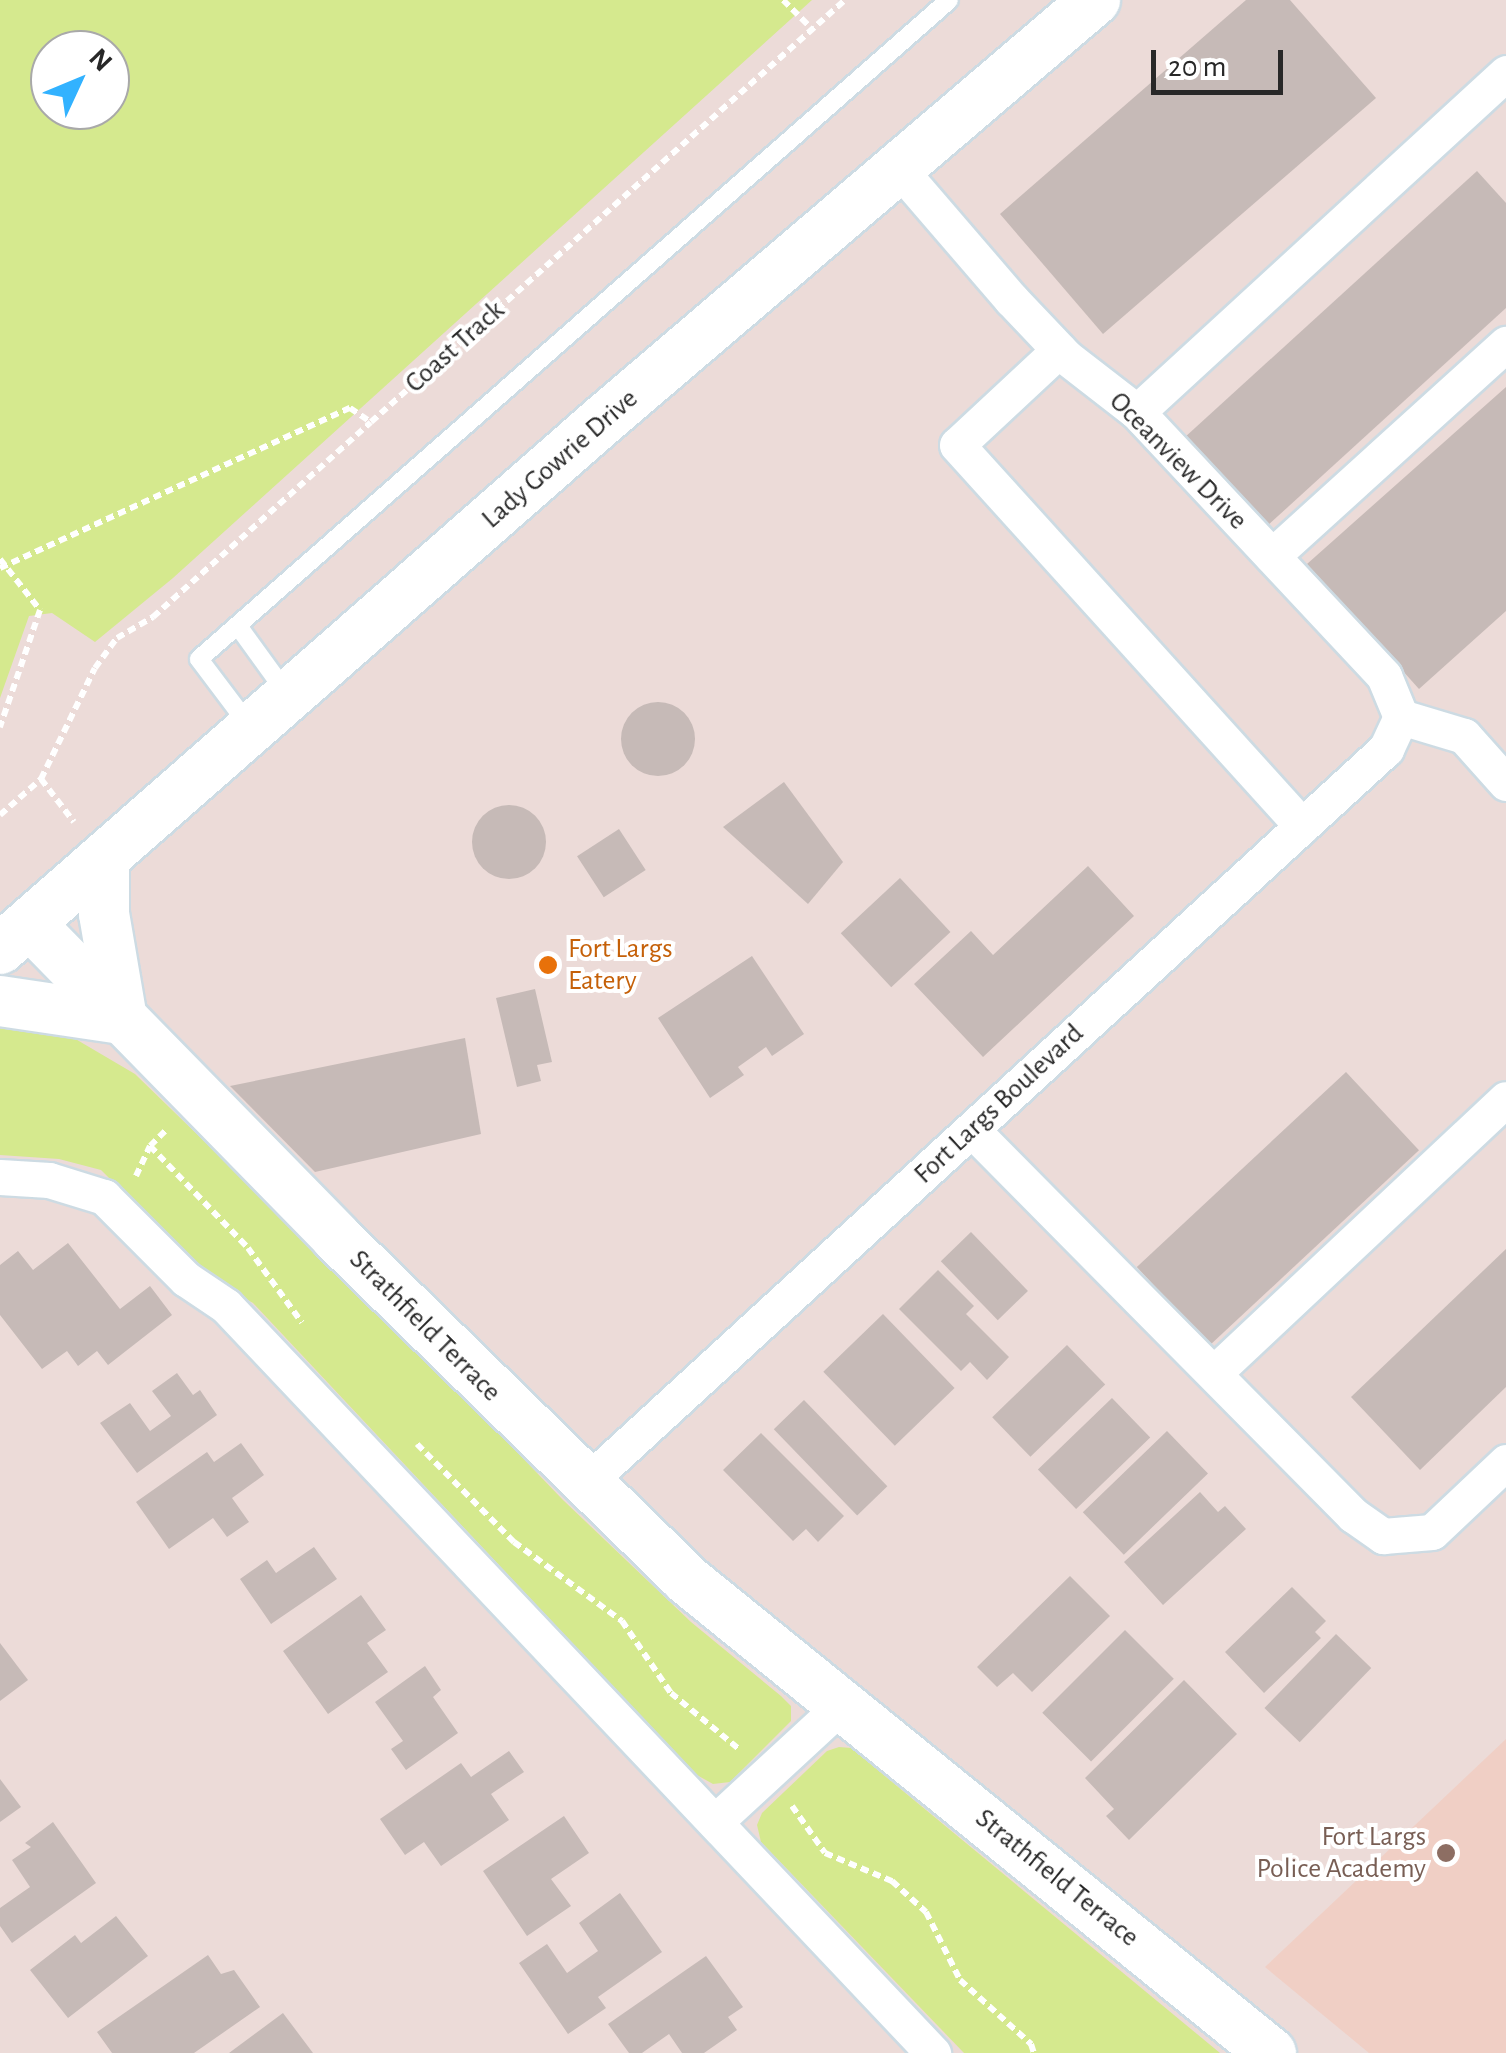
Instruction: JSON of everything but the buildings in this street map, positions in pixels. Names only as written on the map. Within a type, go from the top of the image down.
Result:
[{"type":"main road","name":"Lady Gowrie Drive","points":[[15,936],[104,862],[602,420],[1095,0]]},
{"type":"main road","points":[[0,1000],[122,1019],[104,914],[104,862]]},
{"type":"main road","name":"Strathfield Terrace","points":[[15,936],[122,1019],[336,1238],[686,1579],[1271,2053]]},
{"type":"street","points":[[1137,412],[1506,73]]},
{"type":"street","name":"Oceanview Drive","points":[[900,170],[1059,350],[1137,412],[1384,676],[1401,718]]},
{"type":"street","points":[[1272,556],[1506,344]]},
{"type":"street","points":[[1059,350],[958,444],[1302,826]]},
{"type":"street","points":[[1401,718],[1464,736],[1506,783]]},
{"type":"street","name":"Fort Largs Boulevard","points":[[586,1484],[1386,748],[1401,718]]},
{"type":"street","points":[[1214,1374],[1506,1099]]},
{"type":"street","points":[[972,1130],[1353,1514],[1384,1536],[1432,1532],[1506,1462]]},
{"type":"street","points":[[0,1177],[49,1180],[104,1197],[186,1279],[226,1306],[933,2053]]},
{"type":"street","points":[[715,1822],[843,1704]]},
{"type":"lane","points":[[251,729],[199,659],[949,0]]},
{"type":"lane","points":[[238,626],[289,697]]},
{"type":"path","points":[[784,0],[812,30]]},
{"type":"path","name":"Coast Track","points":[[42,779],[95,668],[118,638],[153,617],[845,0]]},
{"type":"path","points":[[0,728],[40,610],[2,564],[350,408],[371,422]]},
{"type":"path","points":[[0,815],[42,779],[74,822]]},
{"type":"path","points":[[130,1188],[150,1146],[176,1121]]},
{"type":"path","points":[[150,1146],[248,1248],[306,1329]]},
{"type":"path","points":[[415,1442],[514,1542],[622,1622],[671,1693],[768,1773],[825,1853],[892,1881],[926,1912],[960,1980],[1031,2044],[1034,2053]]},
{"type":"shaded area","name":"Fort Largs Police Academy","points":[[1506,1739],[1506,2053],[1369,2053],[1265,1967]]},
{"type":"green space","points":[[0,0],[812,0],[173,578],[95,642],[52,613],[29,616],[0,698]]},
{"type":"green space","points":[[0,1024],[67,1034],[135,1074],[408,1339],[563,1500],[691,1622],[781,1696],[791,1706],[791,1721],[730,1782],[713,1784],[695,1774],[253,1303],[211,1279],[101,1170],[59,1159],[0,1155]]},
{"type":"green space","points":[[851,1748],[1220,2053],[964,2053],[761,1842],[757,1825],[762,1813],[827,1751]]},
{"type":"place","name":"Fort Largs Eatery","points":[[548,965]]},
{"type":"place","name":"Fort Largs Police Academy","points":[[1446,1853]]}]
